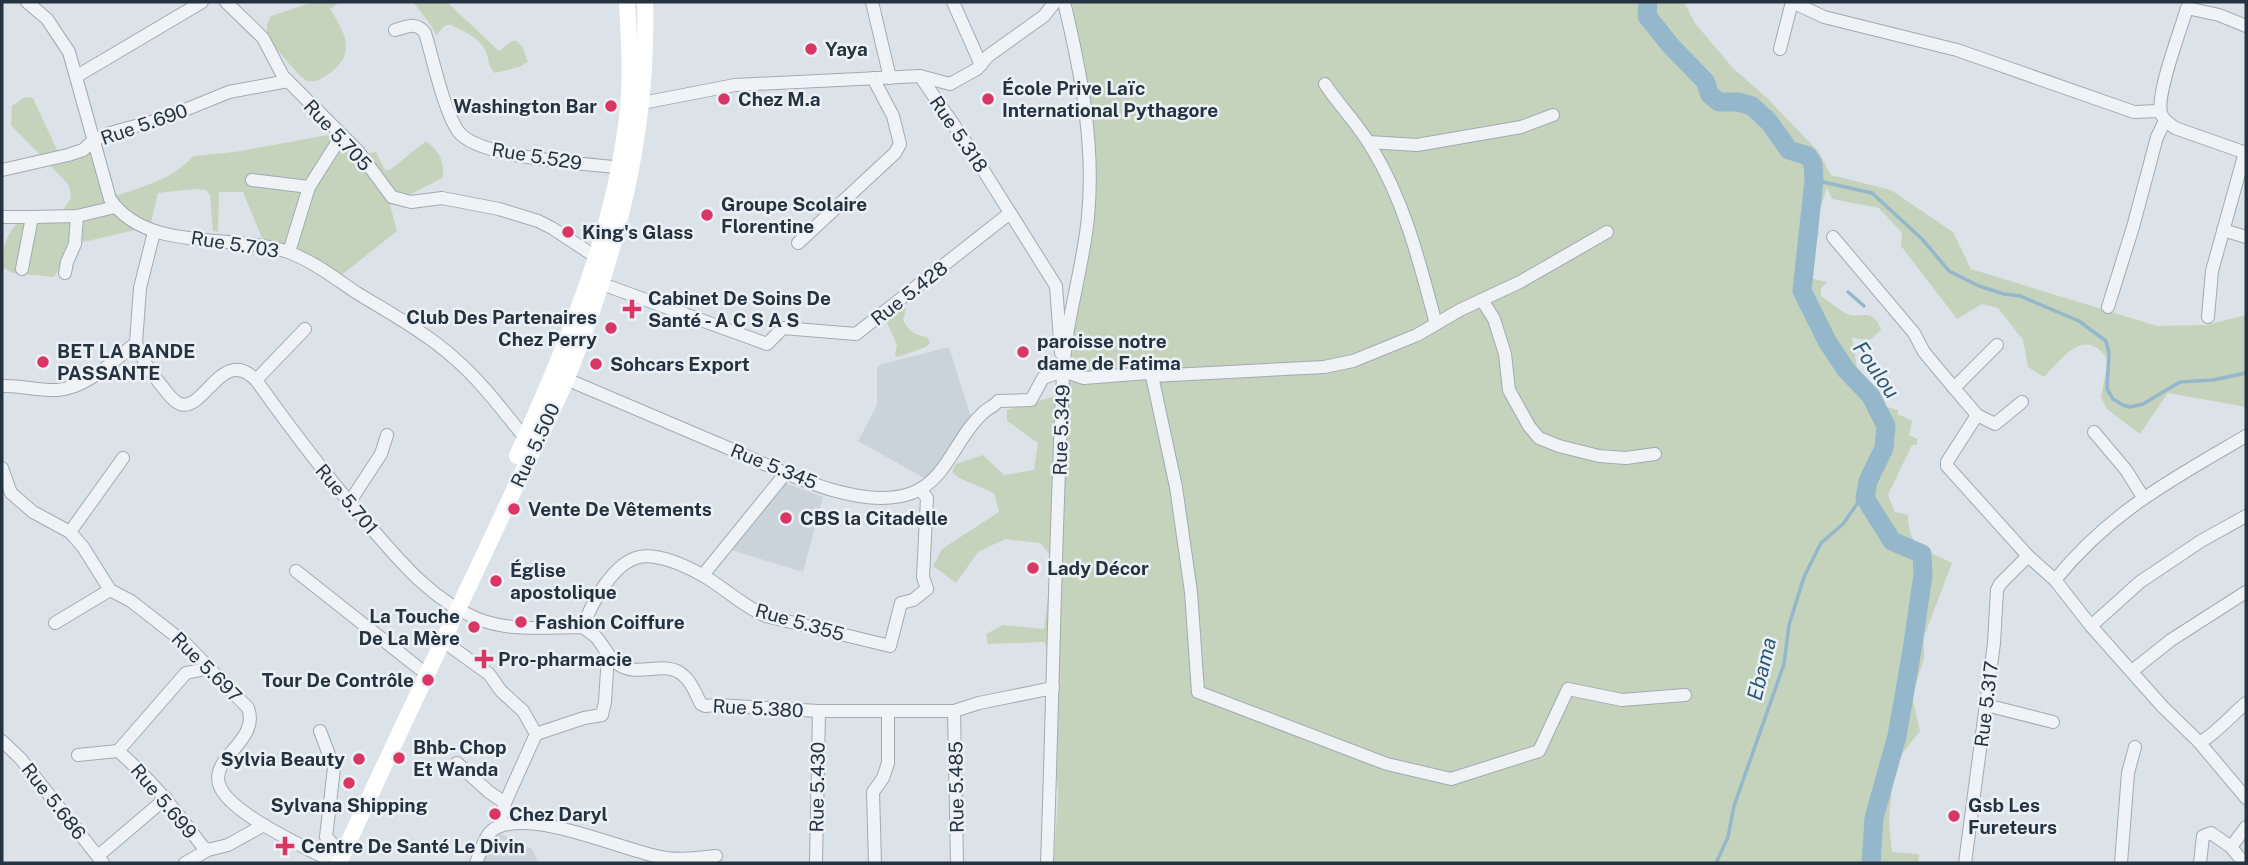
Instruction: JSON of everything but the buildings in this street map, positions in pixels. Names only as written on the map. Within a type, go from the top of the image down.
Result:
[{"type":"main road","name":"Rue 5.500","points":[[627,2],[635,105]]},
{"type":"main road","name":"Rue 5.500","points":[[332,858],[375,758],[420,669],[455,608],[566,379],[601,284],[626,169],[646,41],[645,2]]},
{"type":"main road","name":"Rue 5.500","points":[[332,858],[443,641],[525,438],[555,373],[626,169]]},
{"type":"street","points":[[2,217],[77,216],[115,207],[110,199],[77,76],[62,38],[47,19],[27,2]]},
{"type":"street","points":[[77,76],[202,2]]},
{"type":"street","name":"Rue 5.705","points":[[226,2],[263,38],[288,81],[358,151],[392,197],[411,202],[442,198],[499,209],[538,221],[596,257]]},
{"type":"street","points":[[872,2],[890,78]]},
{"type":"street","points":[[953,2],[981,65]]},
{"type":"street","points":[[920,76],[950,84],[981,65],[988,56],[1044,16],[1055,2]]},
{"type":"street","name":"Rue 5.349","points":[[1047,863],[1063,371],[1088,219],[1090,180],[1090,144],[1075,48],[1064,2]]},
{"type":"street","points":[[1780,49],[1792,2],[1810,6],[1824,17],[1957,50],[2134,112],[2163,116],[2175,128],[2246,152],[2212,271],[2208,317]]},
{"type":"street","points":[[2108,307],[2133,228],[2163,116],[2162,92],[2184,5],[2246,26]]},
{"type":"street","name":"Rue 5.529","points":[[395,30],[413,25],[420,27],[425,33],[452,119],[459,133],[466,139],[484,148],[523,156],[626,169]]},
{"type":"street","name":"Rue 5.318","points":[[635,105],[735,85],[920,76],[965,141],[1056,286],[1063,371]]},
{"type":"street","points":[[798,243],[895,153],[900,144],[893,116],[873,78]]},
{"type":"street","name":"Rue 5.690","points":[[2,170],[83,150],[94,140],[165,118],[229,92],[288,81]]},
{"type":"street","points":[[1325,84],[1368,142],[1404,215],[1436,324]]},
{"type":"street","points":[[1368,142],[1417,145],[1521,127],[1553,115]]},
{"type":"street","points":[[289,252],[309,187],[342,135]]},
{"type":"street","points":[[252,180],[309,187]]},
{"type":"street","name":"Rue 5.703","points":[[115,207],[136,223],[154,232],[289,252],[454,357],[525,438]]},
{"type":"street","name":"Rue 5.428","points":[[601,284],[767,344],[783,328],[856,334],[1010,214]]},
{"type":"street","points":[[65,273],[75,244],[77,216]]},
{"type":"street","points":[[22,269],[32,217]]},
{"type":"street","points":[[2223,230],[2246,237]]},
{"type":"street","points":[[154,232],[140,288],[136,343],[142,361],[181,405],[189,404],[234,369],[241,369],[256,380],[305,329]]},
{"type":"street","points":[[920,489],[932,482],[982,414],[998,401],[1031,400],[1043,378],[1063,371],[1084,377],[1148,373],[1152,376],[1324,367],[1353,361],[1417,335],[1520,282],[1607,232]]},
{"type":"street","points":[[1833,237],[1914,333],[1924,352],[1977,415],[1994,425],[2022,401]]},
{"type":"street","points":[[1482,300],[1494,319],[1505,354],[1509,390],[1529,426],[1539,438],[1599,456],[1626,458],[1654,454]]},
{"type":"street","points":[[2,386],[56,390],[75,386],[88,380],[136,343]]},
{"type":"street","points":[[1954,388],[1997,345]]},
{"type":"street","points":[[1152,376],[1176,487],[1191,592],[1198,692],[1387,764],[1451,779],[1539,751],[1568,689],[1622,700],[1685,695]]},
{"type":"street","name":"Rue 5.345","points":[[566,379],[785,474],[854,495],[883,498],[910,494],[920,489]]},
{"type":"street","name":"Rue 5.701","points":[[256,380],[349,503],[420,582],[455,608]]},
{"type":"street","points":[[1977,415],[1947,466],[2028,556],[2055,580],[2091,626],[2199,742],[2246,798]]},
{"type":"street","points":[[2095,432],[2126,470],[2143,497]]},
{"type":"street","points":[[349,503],[381,454],[387,435]]},
{"type":"street","points":[[2055,580],[2100,530],[2143,497],[2246,436]]},
{"type":"street","points":[[70,533],[123,458]]},
{"type":"street","name":"Rue 5.697","points":[[2,468],[7,486],[19,500],[33,512],[70,533],[83,547],[110,590],[131,601],[186,643],[241,700],[251,717],[246,733],[220,767],[219,784],[236,805],[264,825],[332,858]]},
{"type":"street","points":[[703,575],[785,474]]},
{"type":"street","name":"Rue 5.355","points":[[583,627],[597,594],[629,562],[640,557],[675,563],[703,575],[751,610],[766,616],[890,646],[901,603],[912,600],[928,589],[923,577],[927,498],[920,489]]},
{"type":"street","points":[[2091,626],[2161,566],[2246,516]]},
{"type":"street","name":"Rue 5.317","points":[[1965,863],[1986,705],[1997,590],[2028,556]]},
{"type":"street","points":[[296,571],[420,669]]},
{"type":"street","points":[[55,623],[110,590]]},
{"type":"street","points":[[2132,671],[2171,640],[2246,592]]},
{"type":"street","points":[[455,608],[493,624],[546,629],[583,627]]},
{"type":"street","name":"Rue 5.380","points":[[583,627],[622,667],[637,670],[676,670],[685,676],[701,704],[705,706],[819,711],[954,711],[1053,688]]},
{"type":"street","points":[[443,641],[489,674],[500,691],[523,711],[536,734]]},
{"type":"street","points":[[499,826],[505,803],[536,734],[602,715],[608,655]]},
{"type":"street","points":[[118,751],[187,673],[210,668]]},
{"type":"street","points":[[2199,742],[2206,740],[2246,704]]},
{"type":"street","points":[[1986,705],[2053,722]]},
{"type":"street","name":"Rue 5.430","points":[[817,863],[819,711]]},
{"type":"street","name":"Rue 5.485","points":[[954,711],[957,863]]},
{"type":"street","points":[[875,863],[873,792],[883,778],[888,763],[888,712]]},
{"type":"street","points":[[320,731],[334,768],[326,837],[332,858]]},
{"type":"street","name":"Rue 5.686","points":[[2,741],[20,758],[100,860]]},
{"type":"street","points":[[2120,863],[2128,773],[2136,747]]},
{"type":"street","name":"Rue 5.699","points":[[78,755],[118,751],[129,758],[208,850]]},
{"type":"street","points":[[457,763],[505,803]]},
{"type":"street","points":[[100,860],[166,798]]},
{"type":"street","points":[[476,863],[489,833],[499,826],[530,823],[558,827],[607,844],[666,858],[716,856]]},
{"type":"street","points":[[185,863],[208,850],[228,845],[264,825]]},
{"type":"street","points":[[2231,847],[2246,827]]},
{"type":"street","points":[[2200,863],[2202,842],[2207,833],[2231,847],[2244,863]]},
{"type":"shaded area","points":[[949,347],[973,424],[935,484],[858,441],[877,405],[877,368],[882,364]]},
{"type":"shaded area","name":"CBS la Citadelle","points":[[785,483],[823,497],[803,572],[731,550],[775,487]]},
{"type":"shaded area","points":[[495,831],[532,849],[538,863],[481,863]]},
{"type":"green space","points":[[313,2],[340,2],[330,9],[342,31],[346,49],[344,57],[330,73],[317,81],[307,81],[274,46],[267,34],[267,24],[271,16]]},
{"type":"green space","points":[[413,2],[447,2],[499,51],[512,41],[517,41],[528,62],[495,73],[486,52],[476,39],[451,25],[446,25],[436,35]]},
{"type":"green space","points":[[1072,2],[1684,2],[1695,23],[1732,67],[1766,97],[1818,151],[1831,175],[1891,190],[1953,232],[1971,269],[2157,326],[2206,325],[2246,315],[2246,407],[2168,393],[2140,434],[2107,409],[2101,397],[2108,360],[2099,350],[2091,345],[2074,348],[2044,377],[2028,367],[2023,340],[1998,308],[1982,304],[1957,319],[1901,246],[1902,233],[1879,208],[1832,199],[1827,188],[1816,221],[1819,233],[1811,246],[1809,278],[1827,282],[1821,288],[1821,296],[1845,313],[1870,316],[1878,323],[1881,330],[1870,340],[1852,338],[1859,380],[1887,407],[1898,410],[1898,414],[1912,421],[1909,435],[1917,439],[1917,445],[1912,445],[1888,495],[1895,512],[1908,515],[1911,536],[1915,542],[1926,551],[1952,563],[1924,637],[1924,659],[1912,696],[1920,731],[1894,764],[1889,822],[1892,852],[1919,854],[1918,863],[1054,863],[1058,795],[1049,650],[1044,642],[988,644],[986,634],[1003,625],[1044,629],[1053,558],[1040,543],[1005,539],[978,552],[956,583],[933,566],[942,549],[999,512],[994,493],[959,478],[952,472],[956,464],[983,455],[1004,475],[1034,470],[1038,443],[1007,421],[1007,410],[1056,396],[1064,389],[1092,138]]},
{"type":"green space","points":[[25,97],[33,98],[58,152],[89,147],[118,195],[168,176],[193,156],[235,152],[328,135],[355,157],[376,152],[385,170],[390,170],[426,141],[440,158],[443,173],[442,178],[390,205],[397,231],[339,277],[313,260],[262,238],[243,192],[219,192],[218,232],[213,231],[210,195],[206,190],[194,189],[158,193],[148,227],[75,244],[54,277],[13,273],[2,267],[4,248],[11,231],[19,221],[59,216],[71,198],[69,185],[11,125],[12,106]]},
{"type":"green space","points":[[901,306],[906,309],[903,320],[907,327],[927,337],[930,343],[898,357],[895,356],[897,345],[883,314]]},
{"type":"waterway","name":"Foulou","points":[[1648,2],[1647,16],[1705,81],[1710,95],[1719,102],[1738,102],[1752,106],[1769,122],[1789,150],[1808,156],[1813,164],[1814,180],[1802,291],[1827,341],[1846,370],[1871,396],[1886,426],[1884,448],[1868,481],[1865,498],[1892,541],[1922,554],[1923,575],[1912,650],[1897,736],[1874,818],[1871,863]]},
{"type":"waterway","points":[[1814,180],[1872,193],[1922,239],[1949,271],[1979,286],[2020,296],[2079,321],[2106,341],[2109,353],[2107,389],[2113,399],[2123,405],[2130,407],[2143,404],[2180,382],[2213,380],[2246,373]]},
{"type":"waterway","points":[[1848,292],[1864,306]]},
{"type":"waterway","name":"Ebama","points":[[1716,863],[1728,837],[1734,806],[1784,664],[1789,625],[1804,577],[1821,543],[1843,524],[1859,501],[1865,498]]},
{"type":"place","name":"Yaya","points":[[811,49]]},
{"type":"place","name":"Chez M.a","points":[[724,99]]},
{"type":"place","name":"École Prive Laïc International Pythagore","points":[[988,99]]},
{"type":"place","name":"Washington Bar","points":[[611,106]]},
{"type":"place","name":"Groupe Scolaire Florentine","points":[[707,215]]},
{"type":"place","name":"King's Glass","points":[[568,232]]},
{"type":"place","name":"Cabinet De Soins De Santé - A C S A S","points":[[632,309]]},
{"type":"place","name":"Club Des Partenaires Chez Perry","points":[[611,328]]},
{"type":"place","name":"paroisse notre dame de Fatima","points":[[1023,352]]},
{"type":"place","name":"BET LA BANDE PASSANTE","points":[[43,362]]},
{"type":"place","name":"Sohcars Export","points":[[596,364]]},
{"type":"place","name":"Vente De Vêtements","points":[[514,509]]},
{"type":"place","name":"CBS la Citadelle","points":[[786,518]]},
{"type":"place","name":"Lady Décor","points":[[1033,568]]},
{"type":"place","name":"Église apostolique","points":[[496,581]]},
{"type":"place","name":"Fashion Coiffure","points":[[521,622]]},
{"type":"place","name":"La Touche De La Mère","points":[[474,627]]},
{"type":"place","name":"Pro-pharmacie","points":[[484,659]]},
{"type":"place","name":"Tour De Contrôle","points":[[428,680]]},
{"type":"place","name":"Bhb- Chop Et Wanda","points":[[399,758]]},
{"type":"place","name":"Sylvia Beauty","points":[[359,759]]},
{"type":"place","name":"Sylvana Shipping","points":[[349,783]]},
{"type":"place","name":"Chez Daryl","points":[[495,814]]},
{"type":"place","name":"Gsb Les Fureteurs","points":[[1954,816]]},
{"type":"place","name":"Centre De Santé Le Divin","points":[[285,846]]}]
